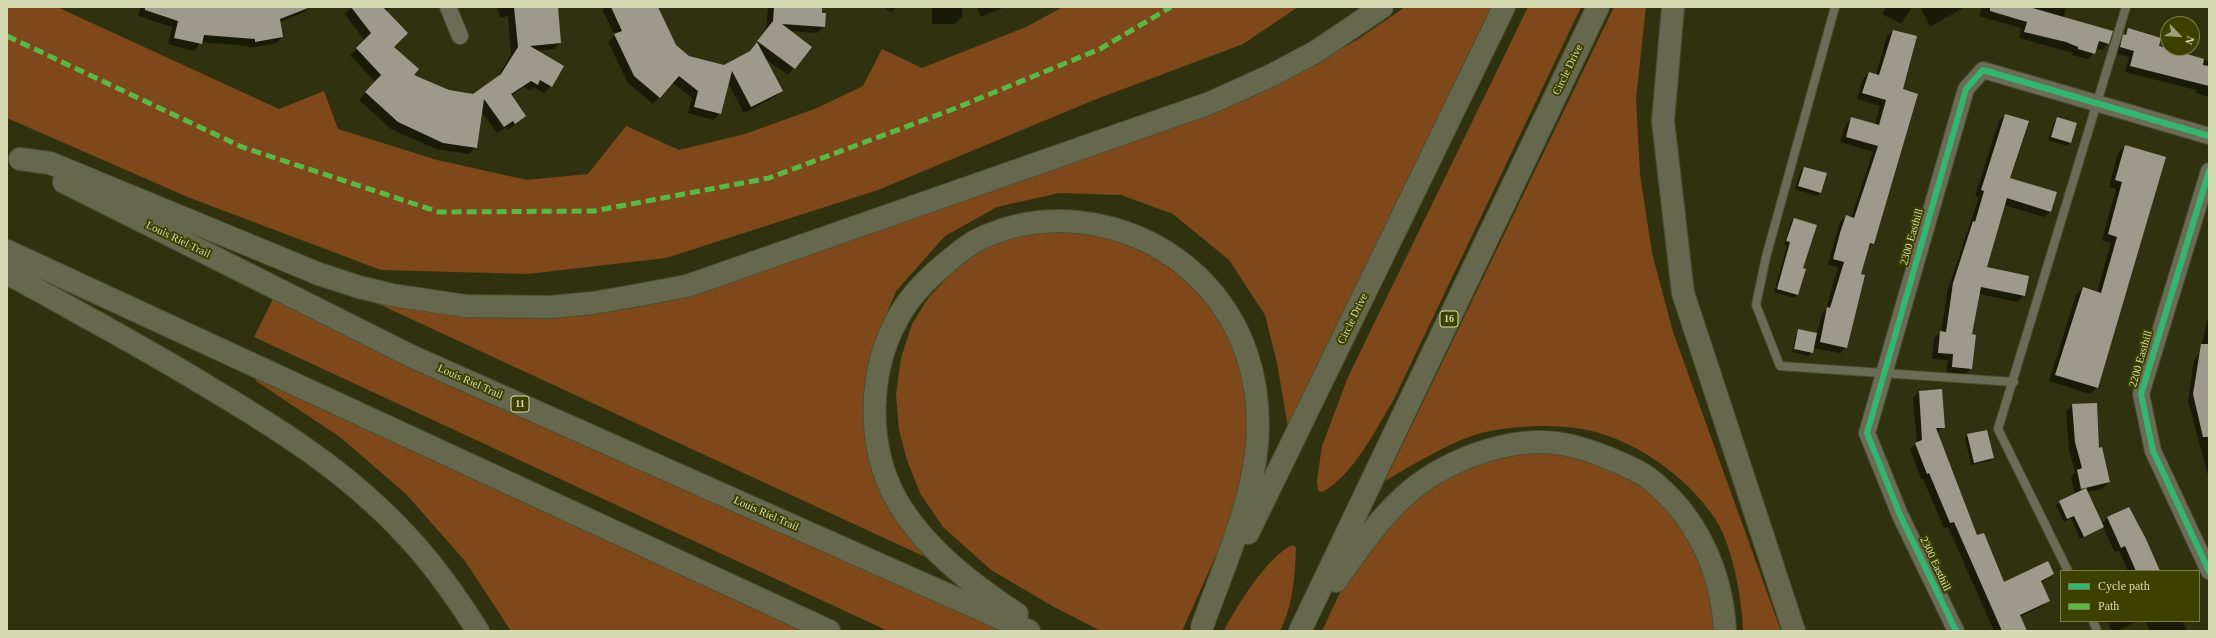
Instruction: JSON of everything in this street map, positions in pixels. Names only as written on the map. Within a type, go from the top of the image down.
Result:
[{"type":"highway","points":[[14,156],[50,163],[319,274],[359,287],[428,301],[466,306],[528,307],[592,303],[687,286],[1210,103],[1272,75],[1316,51],[1382,7]]},
{"type":"highway","name":"Circle Drive","points":[[1201,629],[1504,7]]},
{"type":"highway","name":"Circle Drive","points":[[1300,631],[1598,7]]},
{"type":"highway","points":[[1673,7],[1663,121],[1683,293],[1794,631]]},
{"type":"highway","name":"Louis Riel Trail","points":[[14,156],[97,200],[412,356],[1029,631]]},
{"type":"highway","points":[[1043,631],[987,594],[958,570],[912,524],[895,497],[884,468],[877,439],[874,405],[878,371],[886,342],[900,315],[918,291],[958,253],[985,236],[1012,227],[1039,222],[1070,222],[1101,225],[1130,233],[1161,247],[1185,265],[1206,284],[1225,308],[1240,333],[1250,360],[1256,388],[1257,445],[1246,503],[1201,629]]},
{"type":"highway","points":[[7,251],[829,631]]},
{"type":"highway","points":[[7,273],[182,370],[285,433],[322,459],[387,516],[416,546],[444,581],[478,631]]},
{"type":"highway","points":[[1304,631],[1368,534],[1392,508],[1417,486],[1442,469],[1469,457],[1503,447],[1535,442],[1563,444],[1596,453],[1646,476],[1670,496],[1690,523],[1705,548],[1716,573],[1723,605],[1725,631]]},
{"type":"street","points":[[448,7],[460,36]]},
{"type":"street","name":"2300 Easthill","points":[[1956,631],[1900,515],[1867,433],[1883,373],[1966,89],[1983,70],[2209,136]]},
{"type":"street","name":"2200 Easthill","points":[[2209,171],[2141,394],[2153,451],[2209,571]]},
{"type":"lane","points":[[1835,7],[1766,257],[1756,305],[1780,366],[2014,382]]},
{"type":"lane","points":[[2068,570],[1998,429],[2014,382],[2126,7]]},
{"type":"lane","points":[[2092,622],[2097,631]]},
{"type":"shaded area","points":[[7,7],[57,7],[279,109],[324,91],[338,129],[437,160],[527,180],[588,174],[626,126],[679,150],[745,134],[817,108],[863,86],[882,49],[922,68],[1026,27],[1063,7],[1298,7],[1243,44],[1094,100],[878,190],[666,258],[527,274],[381,270],[190,198],[7,118]]},
{"type":"shaded area","points":[[1405,7],[1491,7],[1288,427],[1277,363],[1265,315],[1229,260],[1173,214],[1121,195],[1059,193],[997,207],[945,236],[896,291],[871,352],[865,415],[936,562],[331,282],[454,308],[605,307],[1297,73],[1357,40]]},
{"type":"shaded area","points":[[1528,7],[1581,7],[1394,399],[1363,451],[1354,463],[1333,485],[1322,492],[1318,491],[1317,480],[1322,446],[1348,377]]},
{"type":"shaded area","points":[[1614,7],[1646,7],[1636,99],[1640,174],[1652,253],[1673,332],[1781,631],[1743,631],[1741,604],[1736,574],[1722,531],[1716,520],[1704,503],[1673,473],[1636,448],[1616,439],[1596,432],[1554,426],[1530,426],[1485,432],[1473,435],[1447,446],[1385,481]]},
{"type":"shaded area","points":[[1053,226],[1132,236],[1212,297],[1252,384],[1250,469],[1227,531],[1182,631],[1101,631],[1054,607],[991,570],[943,527],[920,493],[907,460],[899,430],[896,394],[901,358],[912,324],[929,297],[960,264],[987,244]]},
{"type":"shaded area","points":[[276,293],[1013,631],[888,631],[254,337]]},
{"type":"shaded area","points":[[253,375],[813,631],[511,631],[465,561],[406,494],[340,437],[256,381]]},
{"type":"shaded area","points":[[1528,452],[1571,452],[1641,480],[1684,526],[1714,592],[1716,631],[1322,631],[1344,584],[1366,549],[1399,512],[1417,496],[1458,470],[1504,454]]},
{"type":"shaded area","points":[[1293,545],[1296,548],[1291,601],[1280,631],[1224,631],[1236,609],[1254,582],[1274,559],[1284,550]]},
{"type":"building","points":[[145,7],[308,8],[280,19],[283,37],[255,42],[255,39],[204,35],[202,44],[174,38],[178,21],[145,10]]},
{"type":"building","points":[[351,7],[383,7],[408,33],[394,47],[419,69],[414,75],[449,90],[473,94],[501,74],[518,47],[514,7],[558,7],[561,43],[530,46],[564,66],[552,87],[540,80],[538,85],[531,81],[511,94],[526,116],[515,124],[513,121],[504,127],[484,99],[477,148],[443,143],[398,122],[365,92],[381,75],[356,48],[371,33]]},
{"type":"building","points":[[611,7],[658,7],[676,45],[689,56],[724,65],[750,51],[757,42],[783,91],[751,107],[732,71],[721,114],[694,107],[698,91],[679,76],[660,98],[634,76],[614,34],[622,31]]},
{"type":"building","points":[[774,7],[822,7],[822,13],[826,13],[825,27],[782,24],[812,47],[795,69],[757,41],[773,21]]},
{"type":"building","points":[[1990,7],[2029,7],[2113,31],[2109,44],[2099,41],[2095,54],[2078,49],[2078,47],[2066,42],[2024,32],[2027,22],[1990,11]]},
{"type":"building","points":[[2128,28],[2160,38],[2160,56],[2194,56],[2204,59],[2203,65],[2209,66],[2209,86],[2130,66],[2134,51],[2120,47],[2123,34],[2126,35]]},
{"type":"building","points":[[1893,30],[1917,36],[1903,89],[1918,94],[1874,244],[1870,243],[1861,274],[1865,275],[1847,348],[1820,342],[1827,307],[1830,308],[1844,262],[1833,259],[1840,233],[1846,215],[1854,218],[1878,146],[1846,137],[1851,117],[1879,125],[1886,100],[1862,93],[1869,72],[1879,75]]},
{"type":"building","points":[[2005,114],[2029,121],[2010,178],[2057,192],[2051,212],[2007,198],[1987,267],[2029,276],[2025,296],[1981,287],[1972,334],[1976,335],[1972,369],[1952,367],[1953,354],[1938,353],[1940,331],[1946,332],[1953,283],[1973,221],[1975,222],[1984,191],[1981,190]]},
{"type":"building","points":[[2057,117],[2077,123],[2071,143],[2051,137]]},
{"type":"building","points":[[2125,145],[2166,157],[2098,388],[2055,375],[2083,287],[2101,293],[2117,237],[2108,234],[2122,182],[2115,180]]},
{"type":"building","points":[[1804,167],[1827,173],[1821,193],[1798,186]]},
{"type":"building","points":[[1794,218],[1817,225],[1803,268],[1806,269],[1798,295],[1777,289],[1790,242],[1786,241]]},
{"type":"building","points":[[1798,329],[1817,333],[1813,353],[1794,349]]},
{"type":"building","points":[[2201,344],[2209,344],[2209,437],[2203,437],[2193,394]]},
{"type":"building","points":[[1942,389],[1945,428],[1936,428],[1977,535],[1984,533],[2004,582],[2048,561],[2054,574],[2041,581],[2050,601],[2020,615],[2027,631],[2002,631],[1954,522],[1950,523],[1929,473],[1927,474],[1915,443],[1922,440],[1919,391]]},
{"type":"building","points":[[2097,403],[2099,448],[2102,447],[2110,482],[2081,489],[2077,470],[2082,468],[2075,442],[2072,404]]},
{"type":"building","points":[[1987,430],[1994,458],[1974,463],[1967,434]]},
{"type":"building","points":[[2086,488],[2104,527],[2084,537],[2074,516],[2067,519],[2059,501]]},
{"type":"building","points":[[2129,507],[2146,539],[2160,570],[2136,570],[2125,546],[2121,548],[2107,517]]},
{"type":"marked path","points":[[7,36],[242,147],[439,212],[594,211],[769,178],[951,110],[1100,49],[1171,7]]},
{"type":"cycle path","points":[[1956,631],[1900,515],[1867,433],[1966,89],[1983,70],[2209,136]]},
{"type":"cycle path","points":[[2209,171],[2141,394],[2153,451],[2209,571]]}]
